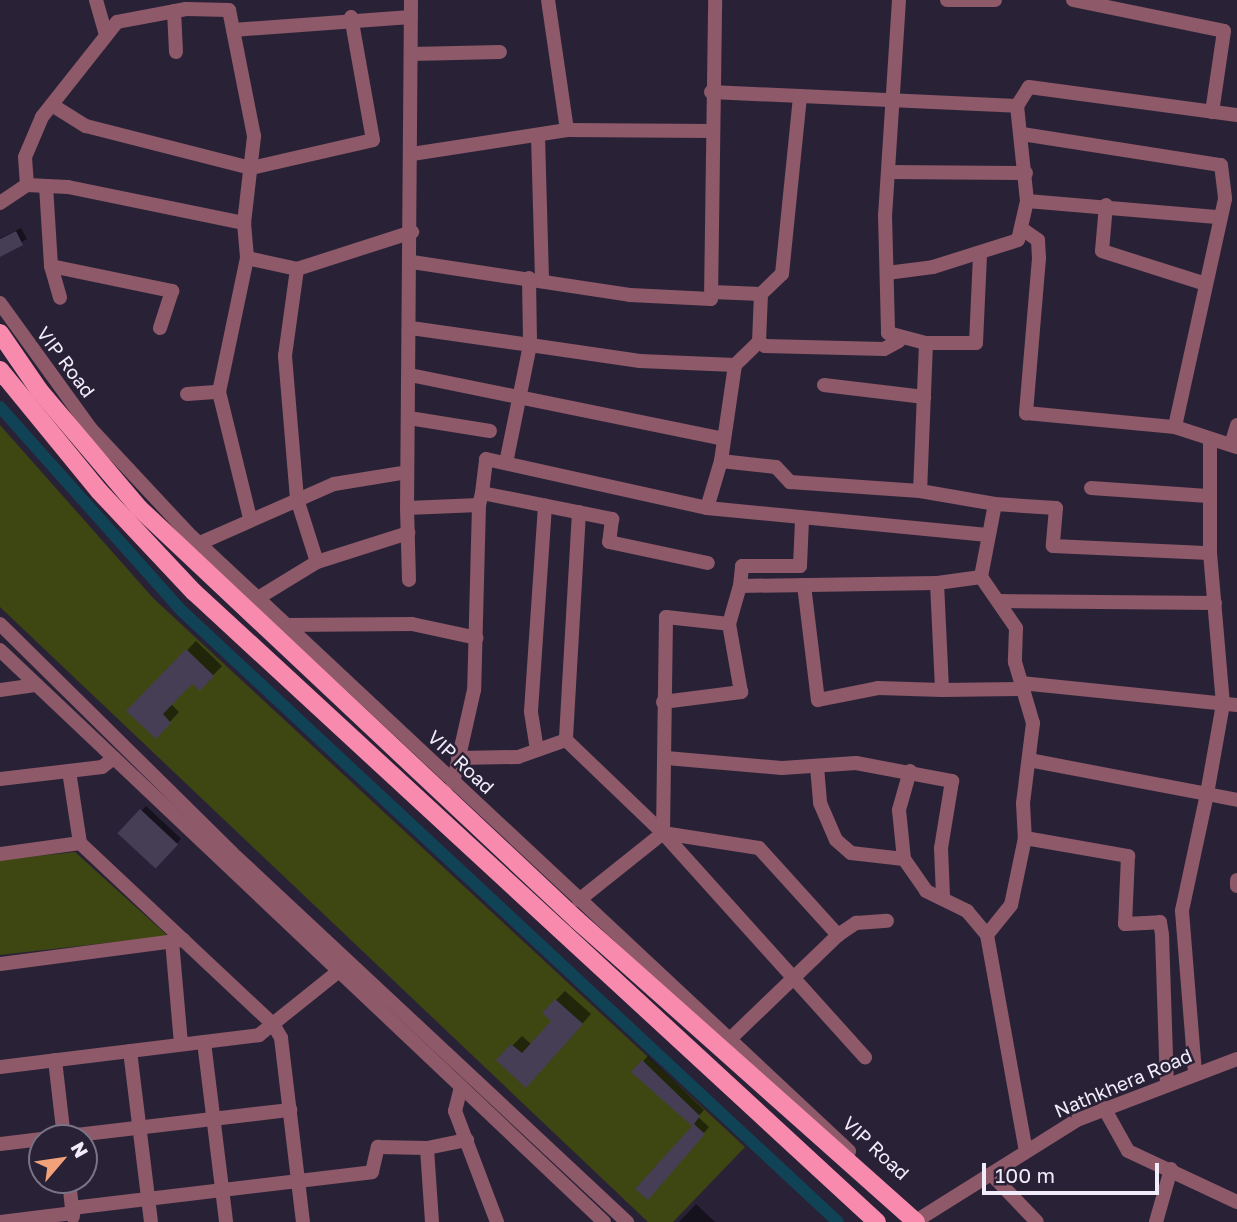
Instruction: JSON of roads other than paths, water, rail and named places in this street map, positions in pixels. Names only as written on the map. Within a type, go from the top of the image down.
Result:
[{"type":"main road","name":"VIP Road","points":[[0,333],[39,390],[139,508],[577,920],[920,1221]]},
{"type":"main road","points":[[0,370],[99,491],[194,592],[877,1222]]},
{"type":"street","points":[[96,0],[105,32]]},
{"type":"street","points":[[409,580],[407,472],[412,262],[411,0]]},
{"type":"street","points":[[548,0],[567,130]]},
{"type":"street","points":[[412,262],[536,278],[630,295],[711,299],[711,92],[715,0]]},
{"type":"street","points":[[899,0],[895,99],[888,172],[888,333],[899,341],[976,343],[980,255]]},
{"type":"street","points":[[947,0],[995,0]]},
{"type":"street","points":[[1073,0],[1231,32],[1212,112]]},
{"type":"street","points":[[27,186],[25,157],[52,105],[105,32],[129,17],[174,11],[229,10],[254,136],[244,223],[247,258],[219,392],[250,518]]},
{"type":"street","points":[[174,11],[176,52]]},
{"type":"street","points":[[52,105],[86,126],[251,168],[373,140],[351,17]]},
{"type":"street","points":[[233,30],[351,17],[411,17]]},
{"type":"street","points":[[411,54],[499,52]]},
{"type":"street","points":[[887,273],[1006,248],[1025,231],[1026,173],[1017,106],[1029,87],[1237,116]]},
{"type":"street","points":[[711,92],[1017,106]]},
{"type":"street","points":[[707,508],[721,461],[735,365],[759,342],[761,294],[782,274],[800,96]]},
{"type":"street","points":[[412,153],[567,130],[712,131]]},
{"type":"street","points":[[1022,134],[1221,164],[1226,199],[1219,217],[1175,427]]},
{"type":"street","points":[[506,463],[517,395],[530,345],[536,278],[538,136]]},
{"type":"street","points":[[888,172],[1026,173]]},
{"type":"street","points":[[0,203],[27,186],[46,186],[244,223]]},
{"type":"street","points":[[46,186],[51,266],[60,298]]},
{"type":"street","points":[[1027,201],[1106,205],[1219,217]]},
{"type":"street","points":[[1106,205],[1102,251],[1206,284]]},
{"type":"street","points":[[1025,231],[1038,240],[1039,258],[1026,413],[1175,427],[1234,446],[1237,425]]},
{"type":"street","points":[[247,258],[298,269],[412,232]]},
{"type":"street","points":[[51,266],[172,291],[160,328]]},
{"type":"street","points":[[298,269],[285,356],[297,499],[317,562]]},
{"type":"street","points":[[712,292],[761,294]]},
{"type":"street","name":"VIP Road","points":[[0,303],[91,429],[200,543],[920,1221]]},
{"type":"street","points":[[411,328],[640,361],[735,365]]},
{"type":"street","points":[[759,342],[884,349],[899,341]]},
{"type":"street","points":[[920,491],[926,343]]},
{"type":"street","points":[[410,375],[724,439]]},
{"type":"street","points":[[824,386],[924,397]]},
{"type":"street","points":[[187,394],[219,392]]},
{"type":"street","points":[[409,418],[490,431]]},
{"type":"street","points":[[1195,1072],[1182,911],[1207,794],[1230,705],[1210,552],[1210,439]]},
{"type":"street","points":[[453,783],[474,690],[481,499],[486,459],[707,508],[802,520],[988,535]]},
{"type":"street","points":[[721,461],[776,467],[790,482],[920,491],[995,504],[1056,508],[1053,546],[1210,552]]},
{"type":"street","points":[[200,543],[250,518],[297,499],[369,475],[407,472]]},
{"type":"street","points":[[1091,488],[1208,496]]},
{"type":"street","points":[[407,508],[481,499],[545,505],[612,519],[609,542],[708,563]]},
{"type":"street","points":[[987,935],[1010,905],[1025,838],[1033,723],[1022,686],[1016,628],[981,577],[995,504]]},
{"type":"street","points":[[537,750],[531,711],[545,505]]},
{"type":"street","points":[[579,512],[566,740],[663,833],[864,1057]]},
{"type":"street","points":[[663,702],[741,692],[729,624],[740,586],[742,566],[800,566],[802,520]]},
{"type":"street","points":[[258,598],[317,562],[408,533]]},
{"type":"street","points":[[740,586],[937,583],[981,577]]},
{"type":"street","points":[[937,583],[942,690]]},
{"type":"street","points":[[804,585],[818,700],[878,688],[942,690],[1022,686],[1230,705]]},
{"type":"street","points":[[998,601],[1215,603]]},
{"type":"street","points":[[663,833],[666,617],[729,624]]},
{"type":"street","points":[[0,624],[627,1222]]},
{"type":"street","points":[[286,625],[412,624],[477,638]]},
{"type":"street","points":[[0,650],[604,1222]]},
{"type":"street","points":[[0,690],[37,685]]},
{"type":"street","points":[[458,758],[537,750],[566,740]]},
{"type":"street","points":[[0,779],[102,766],[114,758]]},
{"type":"street","points":[[666,758],[817,767],[856,763],[952,781],[941,848],[943,896]]},
{"type":"street","points":[[1029,760],[1237,800]]},
{"type":"street","points":[[817,767],[820,803],[836,840],[851,853],[904,859]]},
{"type":"street","points":[[69,771],[80,843],[178,940],[273,1024],[281,1038],[303,1222]]},
{"type":"street","points":[[910,771],[899,810],[904,859],[926,891],[943,896],[987,935],[1026,1152]]},
{"type":"street","points":[[579,900],[663,833],[760,848],[838,935]]},
{"type":"street","points":[[1025,838],[1128,856],[1125,924],[1160,922],[1167,1083]]},
{"type":"street","points":[[0,854],[80,843]]},
{"type":"street","points":[[1237,880],[1237,886]]},
{"type":"street","points":[[729,1040],[838,935],[856,923],[887,921]]},
{"type":"street","points":[[0,964],[178,940]]},
{"type":"street","points":[[178,940],[181,1044]]},
{"type":"street","points":[[0,1063],[55,1060],[259,1035],[351,961]]},
{"type":"street","points":[[204,1042],[226,1222]]},
{"type":"street","points":[[130,1051],[151,1222]]},
{"type":"street","name":"Nathkhera Road","points":[[920,1221],[1026,1152],[1104,1108],[1195,1072],[1237,1059]]},
{"type":"street","points":[[55,1060],[59,1124]]},
{"type":"street","points":[[461,1087],[455,1111],[497,1222]]},
{"type":"street","points":[[1104,1108],[1128,1151],[1237,1202]]},
{"type":"street","points":[[98,1133],[290,1111]]},
{"type":"street","points":[[0,1222],[73,1214],[148,1199],[372,1171],[378,1147],[427,1148],[467,1140]]},
{"type":"street","points":[[0,1144],[28,1141]]},
{"type":"street","points":[[427,1148],[432,1222]]},
{"type":"street","points":[[1156,1222],[1171,1169]]},
{"type":"street","points":[[991,1174],[1037,1222]]},
{"type":"street","points":[[71,1194],[73,1214]]},
{"type":"waterway","points":[[0,407],[182,611],[838,1222]]}]
